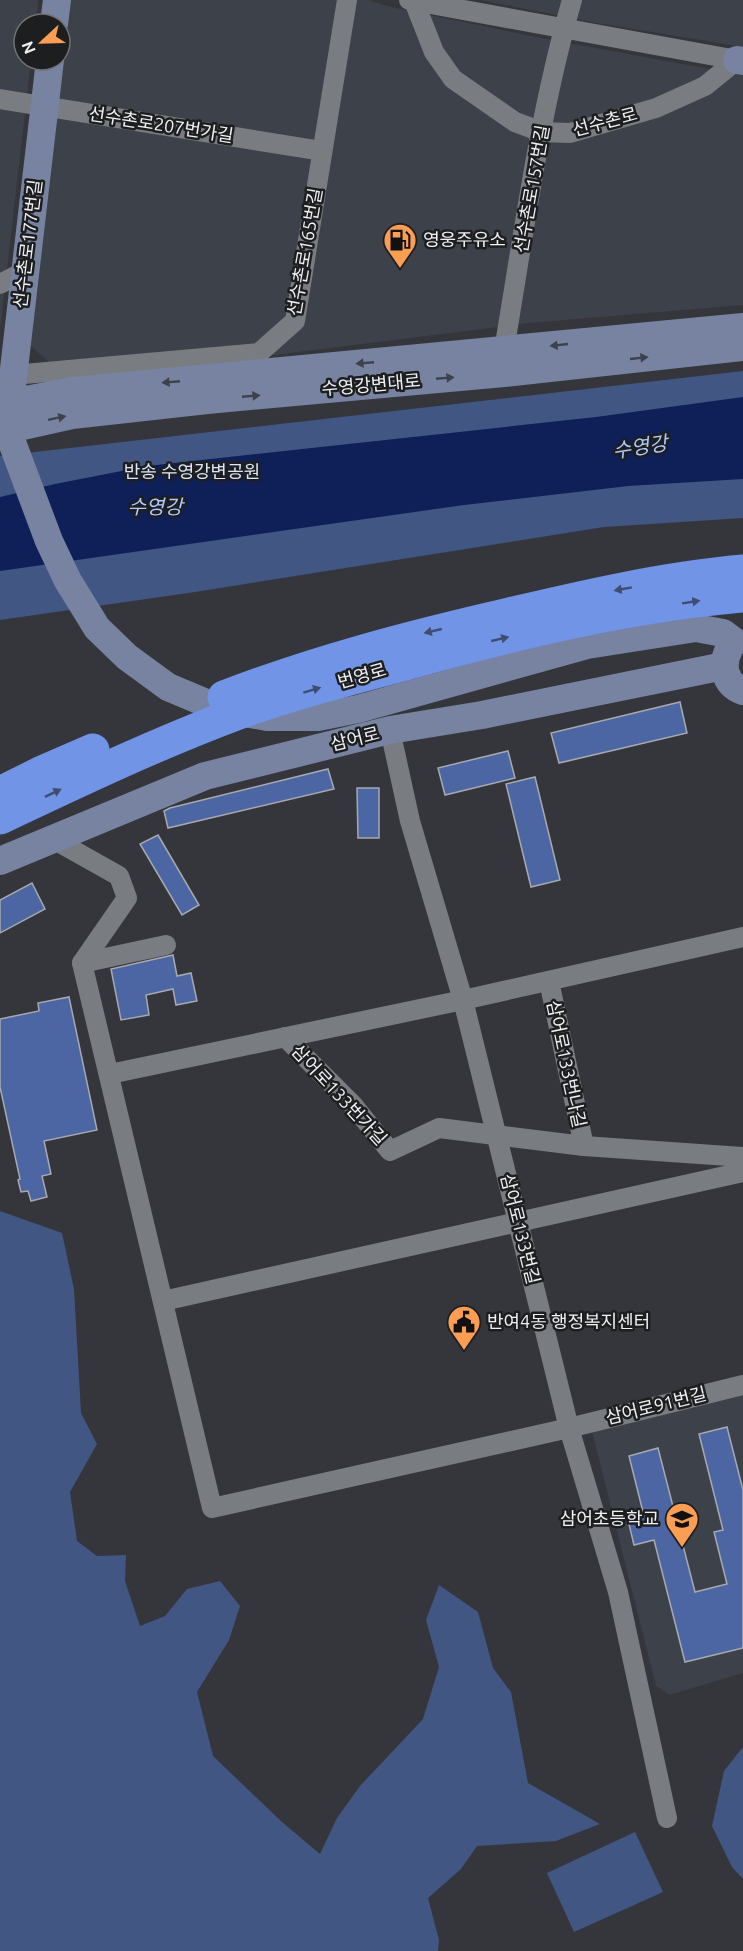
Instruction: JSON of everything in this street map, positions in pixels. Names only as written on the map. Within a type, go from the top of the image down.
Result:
[{"type":"highway","name":"번영로","points":[[0,793],[144,728],[289,673],[421,634],[584,596],[715,573],[743,571]]},
{"type":"highway","name":"번영로","points":[[0,818],[98,771],[237,714],[345,680],[469,646],[582,621],[743,596]]},
{"type":"main road","name":"선수촌로177번길","points":[[6,409],[48,72]]},
{"type":"main road","name":"수영강변대로","points":[[6,409],[72,392],[743,327]]},
{"type":"main road","name":"수영강변대로","points":[[6,409],[72,415],[504,373],[743,346]]},
{"type":"main road","points":[[6,409],[19,458],[49,540],[68,581],[97,628],[127,657],[168,687],[218,708],[267,717],[318,717],[358,709],[587,645],[696,628],[723,633],[734,649],[726,675],[731,683],[743,691]]},
{"type":"main road","name":"삼어로","points":[[0,861],[205,776],[390,730],[482,715],[734,649]]},
{"type":"street","name":"선수촌로165번길","points":[[6,409],[260,352],[295,321],[346,0]]},
{"type":"street","name":"선수촌로157번길","points":[[504,350],[542,132],[572,0]]},
{"type":"street","name":"선수촌로","points":[[411,1],[740,60]]},
{"type":"street","name":"선수촌로","points":[[411,1],[434,52],[453,79],[515,122],[542,132],[570,133],[656,108],[705,86],[740,60]]},
{"type":"street","name":"선수촌로207번가길","points":[[0,99],[322,152]]},
{"type":"street","points":[[0,284],[25,271]]},
{"type":"street","name":"삼어로133번길","points":[[390,730],[411,821],[463,1000],[569,1428],[618,1592],[667,1818]]},
{"type":"street","points":[[53,839],[119,876],[127,898],[82,963],[163,1301],[743,1172]]},
{"type":"street","points":[[463,1000],[743,937]]},
{"type":"street","points":[[82,963],[166,945]]},
{"type":"street","name":"삼어로133번나길","points":[[549,981],[584,1146]]},
{"type":"street","name":"삼어로133번가길","points":[[110,1074],[463,1000]]},
{"type":"street","name":"삼어로133번가길","points":[[285,1037],[352,1105],[390,1151],[439,1128],[496,1135]]},
{"type":"street","points":[[496,1135],[584,1146],[743,1157]]},
{"type":"street","name":"삼어로91번길","points":[[163,1301],[212,1508],[569,1428],[743,1385]]},
{"type":"shaded area","points":[[0,0],[38,0],[37,12],[12,12],[12,72],[30,72],[0,330]]},
{"type":"shaded area","points":[[67,0],[368,0],[391,7],[541,38],[743,75],[743,305],[529,323],[162,369],[64,376],[28,343],[59,72],[72,72],[72,12],[66,12]]},
{"type":"shaded area","points":[[480,0],[743,0],[743,47],[597,23]]},
{"type":"shaded area","name":"삼어초등학교","points":[[743,1385],[743,1673],[669,1695],[656,1686],[590,1423]]},
{"type":"green space","name":"반송 수영강변공원","points":[[743,371],[743,518],[604,527],[195,592],[0,620],[0,456]]},
{"type":"green space","points":[[0,1211],[62,1233],[74,1289],[81,1413],[97,1444],[70,1492],[77,1541],[97,1556],[126,1555],[125,1581],[140,1626],[165,1616],[187,1589],[220,1581],[240,1606],[229,1640],[197,1692],[213,1756],[282,1822],[320,1854],[337,1818],[360,1786],[423,1719],[439,1667],[426,1620],[439,1585],[478,1612],[493,1668],[511,1692],[528,1783],[600,1824],[556,1841],[477,1846],[461,1869],[428,1898],[439,1940],[438,1951],[0,1951]]},
{"type":"green space","points":[[743,1747],[743,1879],[732,1867],[712,1826],[724,1771]]},
{"type":"green space","points":[[635,1832],[663,1892],[574,1932],[547,1873]]},
{"type":"water","name":"수영강","points":[[743,397],[743,479],[628,486],[464,505],[0,571],[0,497],[55,484],[147,466],[596,417]]},
{"type":"building","points":[[680,702],[687,733],[559,763],[551,733]]},
{"type":"building","points":[[508,751],[515,778],[445,795],[438,768]]},
{"type":"building","points":[[328,769],[334,789],[168,828],[164,811],[170,808]]},
{"type":"building","points":[[535,777],[560,880],[531,887],[506,784]]},
{"type":"building","points":[[357,788],[379,788],[379,838],[358,838]]},
{"type":"building","points":[[158,835],[199,905],[182,915],[140,844]]},
{"type":"building","points":[[32,883],[45,909],[0,933],[0,900]]},
{"type":"building","points":[[173,955],[177,976],[191,973],[197,1001],[176,1005],[173,989],[146,995],[149,1015],[121,1020],[111,969]]},
{"type":"building","points":[[69,997],[97,1130],[44,1141],[51,1174],[42,1176],[47,1197],[31,1201],[28,1191],[21,1192],[0,1087],[0,1019],[39,1011],[38,1003]]},
{"type":"building","points":[[727,1427],[743,1490],[743,1648],[685,1662],[654,1540],[634,1545],[628,1520],[644,1516],[629,1456],[658,1448],[695,1592],[727,1584],[714,1532],[723,1530],[699,1434]]},
{"type":"place","name":"영웅주유소","points":[[400,269]]},
{"type":"place","name":"반여4동 행정복지센터","points":[[464,1351]]},
{"type":"place","name":"삼어초등학교","points":[[682,1548]]}]
